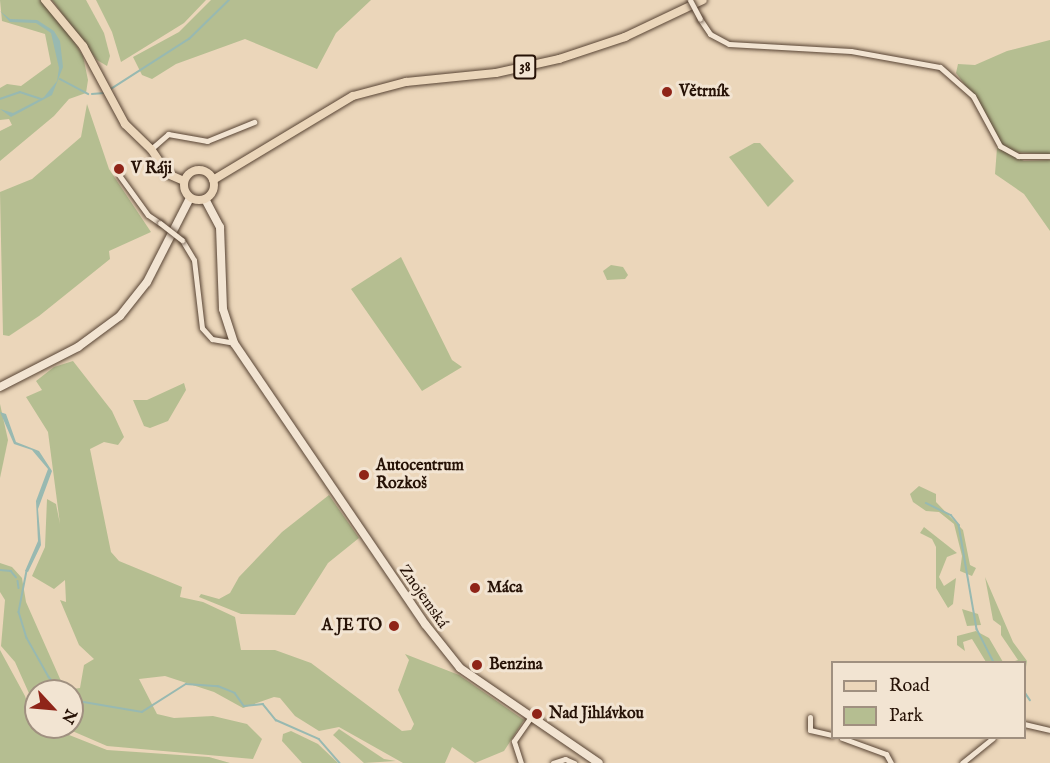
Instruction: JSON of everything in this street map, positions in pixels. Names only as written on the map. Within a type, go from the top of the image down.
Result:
[{"type":"main road","points":[[0,387],[87,342],[127,308],[147,282],[190,198],[184,181],[168,174],[151,149],[125,124],[83,46],[45,0]]},
{"type":"main road","name":"38","points":[[213,180],[267,150],[329,108],[359,93],[406,82],[496,73],[559,59],[625,37],[703,0]]},
{"type":"main road","points":[[184,181],[198,170],[213,180],[212,193],[205,199],[190,198]]},
{"type":"main road","name":"Znojemská","points":[[205,199],[220,227],[223,309],[234,343],[445,651],[460,668],[598,763]]},
{"type":"street","points":[[690,0],[699,19],[710,34],[729,44],[851,51],[940,67],[973,96],[1000,146],[1018,156],[1050,156]]},
{"type":"street","points":[[151,149],[168,134],[207,141],[254,122]]},
{"type":"street","points":[[119,176],[148,214],[182,240],[194,260],[202,328],[212,339],[234,343]]},
{"type":"street","points":[[521,763],[514,741],[531,717]]},
{"type":"street","points":[[810,717],[810,730],[831,735]]},
{"type":"street","points":[[1026,724],[1050,730]]},
{"type":"street","points":[[845,739],[886,754],[891,763]]},
{"type":"street","points":[[962,763],[992,739]]},
{"type":"street","points":[[553,763],[571,762]]},
{"type":"green space","points":[[0,0],[41,0],[62,22],[83,56],[88,80],[86,93],[69,99],[54,116],[0,161],[0,131],[12,125],[9,119],[0,120],[0,88],[7,84],[21,86],[51,64],[45,34],[2,21]]},
{"type":"green space","points":[[52,0],[86,0],[104,33],[110,56],[107,66],[97,60]]},
{"type":"green space","points":[[96,0],[206,0],[184,23],[121,62],[112,32]]},
{"type":"green space","points":[[211,0],[371,0],[336,33],[317,69],[245,39],[176,64],[152,79],[142,75],[133,57],[179,32]]},
{"type":"green space","points":[[1050,40],[1050,154],[1011,152],[1002,145],[981,106],[956,73],[958,64],[975,65],[1007,51]]},
{"type":"green space","points":[[87,104],[109,169],[151,232],[109,251],[110,259],[39,316],[9,336],[3,335],[0,192],[32,179],[81,137]]},
{"type":"green space","points":[[754,143],[760,143],[794,181],[768,207],[729,157]]},
{"type":"green space","points":[[997,148],[1024,161],[1050,160],[1050,231],[1024,194],[995,174]]},
{"type":"green space","points":[[401,257],[452,360],[462,367],[422,391],[351,289]]},
{"type":"green space","points":[[611,265],[623,267],[628,275],[625,279],[607,280],[603,271]]},
{"type":"green space","points":[[73,361],[112,411],[124,437],[118,445],[104,442],[90,449],[111,552],[119,561],[182,587],[180,597],[203,602],[235,617],[241,650],[275,650],[311,663],[402,731],[411,730],[414,724],[398,690],[409,660],[405,654],[459,675],[524,720],[504,751],[475,763],[452,747],[445,763],[403,763],[339,727],[319,731],[295,716],[280,698],[274,697],[243,708],[214,692],[165,676],[139,679],[157,714],[174,718],[213,716],[247,724],[262,739],[253,759],[107,746],[84,736],[84,679],[82,679],[84,665],[94,659],[79,645],[60,600],[66,602],[65,580],[54,589],[32,576],[45,547],[47,499],[56,504],[60,524],[48,432],[26,397],[42,390],[36,381],[54,367]]},
{"type":"green space","points":[[184,383],[186,390],[168,421],[150,428],[144,426],[133,400],[147,400]]},
{"type":"green space","points":[[0,404],[8,440],[0,478]]},
{"type":"green space","points":[[919,486],[936,494],[936,502],[963,530],[970,565],[976,568],[972,576],[960,571],[962,556],[954,524],[939,512],[926,511],[913,502],[910,494]]},
{"type":"green space","points":[[329,495],[359,538],[328,563],[295,615],[241,614],[199,597],[201,594],[219,599],[230,593],[239,577],[282,532]]},
{"type":"green space","points":[[924,527],[957,553],[947,557],[939,577],[944,586],[956,578],[953,604],[948,608],[936,588],[936,547],[932,539],[920,533]]},
{"type":"green space","points":[[0,563],[12,567],[22,578],[26,602],[60,679],[24,679],[24,682],[15,662],[1,646],[5,600],[0,592]]},
{"type":"green space","points":[[985,577],[1013,642],[1027,661],[1026,667],[1026,661],[1015,661],[1018,660],[1001,635],[1001,626],[993,620]]},
{"type":"green space","points":[[962,609],[978,614],[981,625],[967,626]]},
{"type":"green space","points":[[976,631],[989,638],[1002,661],[985,661],[972,639],[963,642],[965,651],[957,645],[957,636]]},
{"type":"green space","points":[[0,650],[24,694],[24,739],[79,739],[107,750],[209,757],[230,763],[0,763]]},
{"type":"green space","points":[[339,729],[384,759],[396,761],[364,763],[333,735]]},
{"type":"green space","points":[[291,731],[318,744],[338,763],[302,763],[282,741],[283,734]]},
{"type":"water","points":[[0,11],[10,19],[37,20],[54,31],[60,41],[63,67],[52,95],[11,117],[0,109],[13,113],[44,97],[57,81],[59,68],[51,33],[36,23],[10,22]]},
{"type":"water","points":[[0,412],[6,414],[16,442],[39,451],[52,471],[38,509],[41,545],[28,572],[25,571],[38,541],[36,501],[48,469],[32,450],[14,444]]},
{"type":"waterway","points":[[111,89],[189,39],[229,0]]},
{"type":"waterway","points":[[60,79],[88,94]]},
{"type":"waterway","points":[[0,99],[20,92],[41,99]]},
{"type":"waterway","points":[[92,94],[104,93]]},
{"type":"waterway","points":[[926,503],[951,515],[959,525],[977,629],[993,661]]},
{"type":"waterway","points":[[0,570],[11,571],[16,577]]},
{"type":"waterway","points":[[27,571],[19,612],[27,638],[51,679]]},
{"type":"waterway","points":[[18,581],[19,588]]},
{"type":"waterway","points":[[84,702],[142,712],[186,684],[218,686],[235,693],[244,706],[263,704],[276,720],[319,739],[340,763]]},
{"type":"waterway","points":[[1026,694],[1030,700]]},
{"type":"place","name":"Větrník","points":[[667,92]]},
{"type":"place","name":"V Ráji","points":[[119,169]]},
{"type":"place","name":"Autocentrum Rozkoš","points":[[364,475]]},
{"type":"place","name":"Máca","points":[[475,588]]},
{"type":"place","name":"A JE TO","points":[[394,626]]},
{"type":"place","name":"Benzina","points":[[477,665]]},
{"type":"place","name":"Nad Jihlávkou","points":[[537,714]]}]
